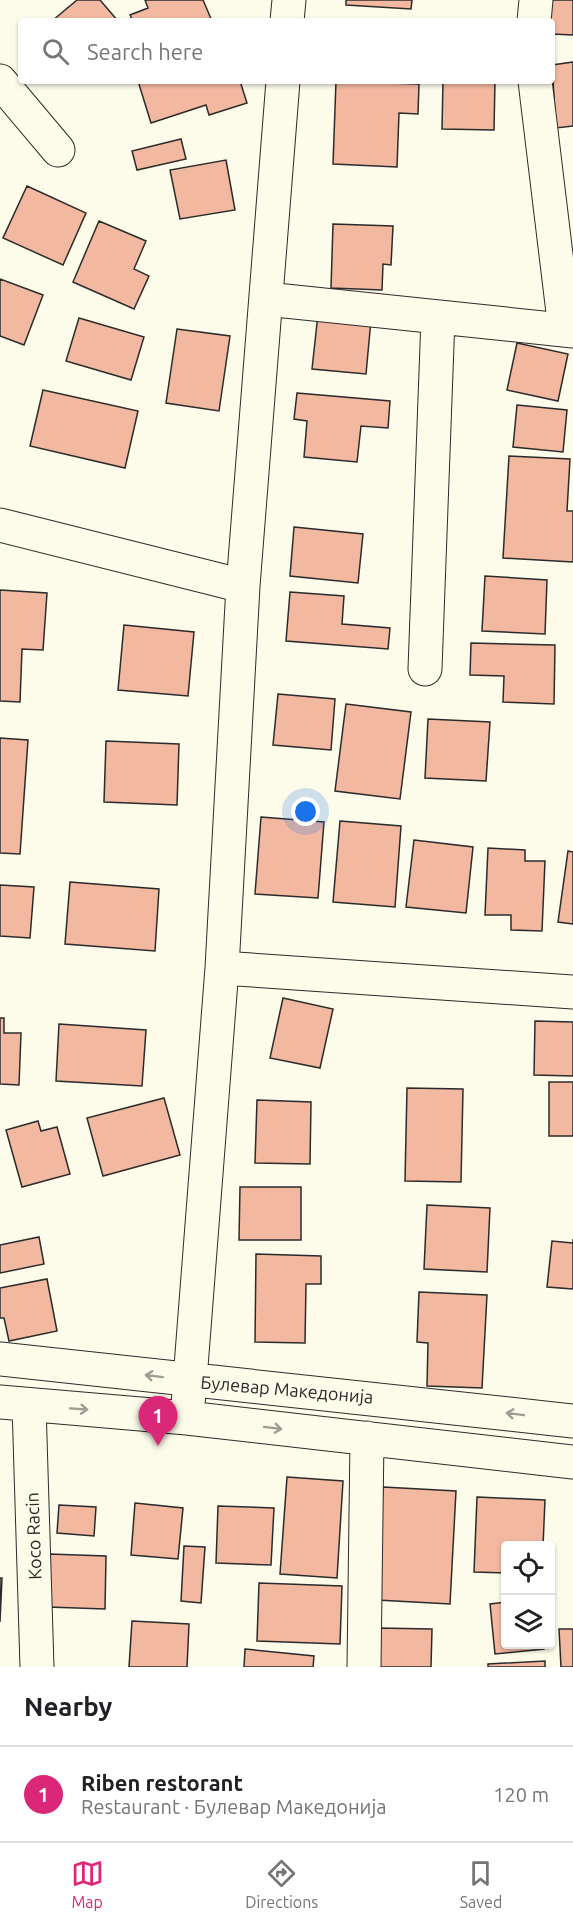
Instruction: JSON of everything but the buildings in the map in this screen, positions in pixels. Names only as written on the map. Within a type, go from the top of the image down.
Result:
[{"type":"street","points":[[287,18],[289,0]]},
{"type":"street","points":[[534,18],[536,0]]},
{"type":"street","points":[[0,81],[58,150]]},
{"type":"street","points":[[187,1418],[222,968],[243,586],[283,84]]},
{"type":"street","points":[[266,299],[569,330],[535,84]]},
{"type":"street","points":[[424,669],[438,318]]},
{"type":"street","points":[[0,525],[243,586]]},
{"type":"street","points":[[222,968],[573,992]]},
{"type":"street","name":"Булевар Македонија","points":[[0,1359],[390,1399],[573,1421]]},
{"type":"street","name":"Булевар Македонија","points":[[15,1404],[187,1418],[573,1462]]},
{"type":"street","name":"Koco Racin","points":[[15,1404],[37,1667]]},
{"type":"street","points":[[364,1667],[367,1438]]},
{"type":"place","name":"Riben restorant","points":[[158,1446]]}]
